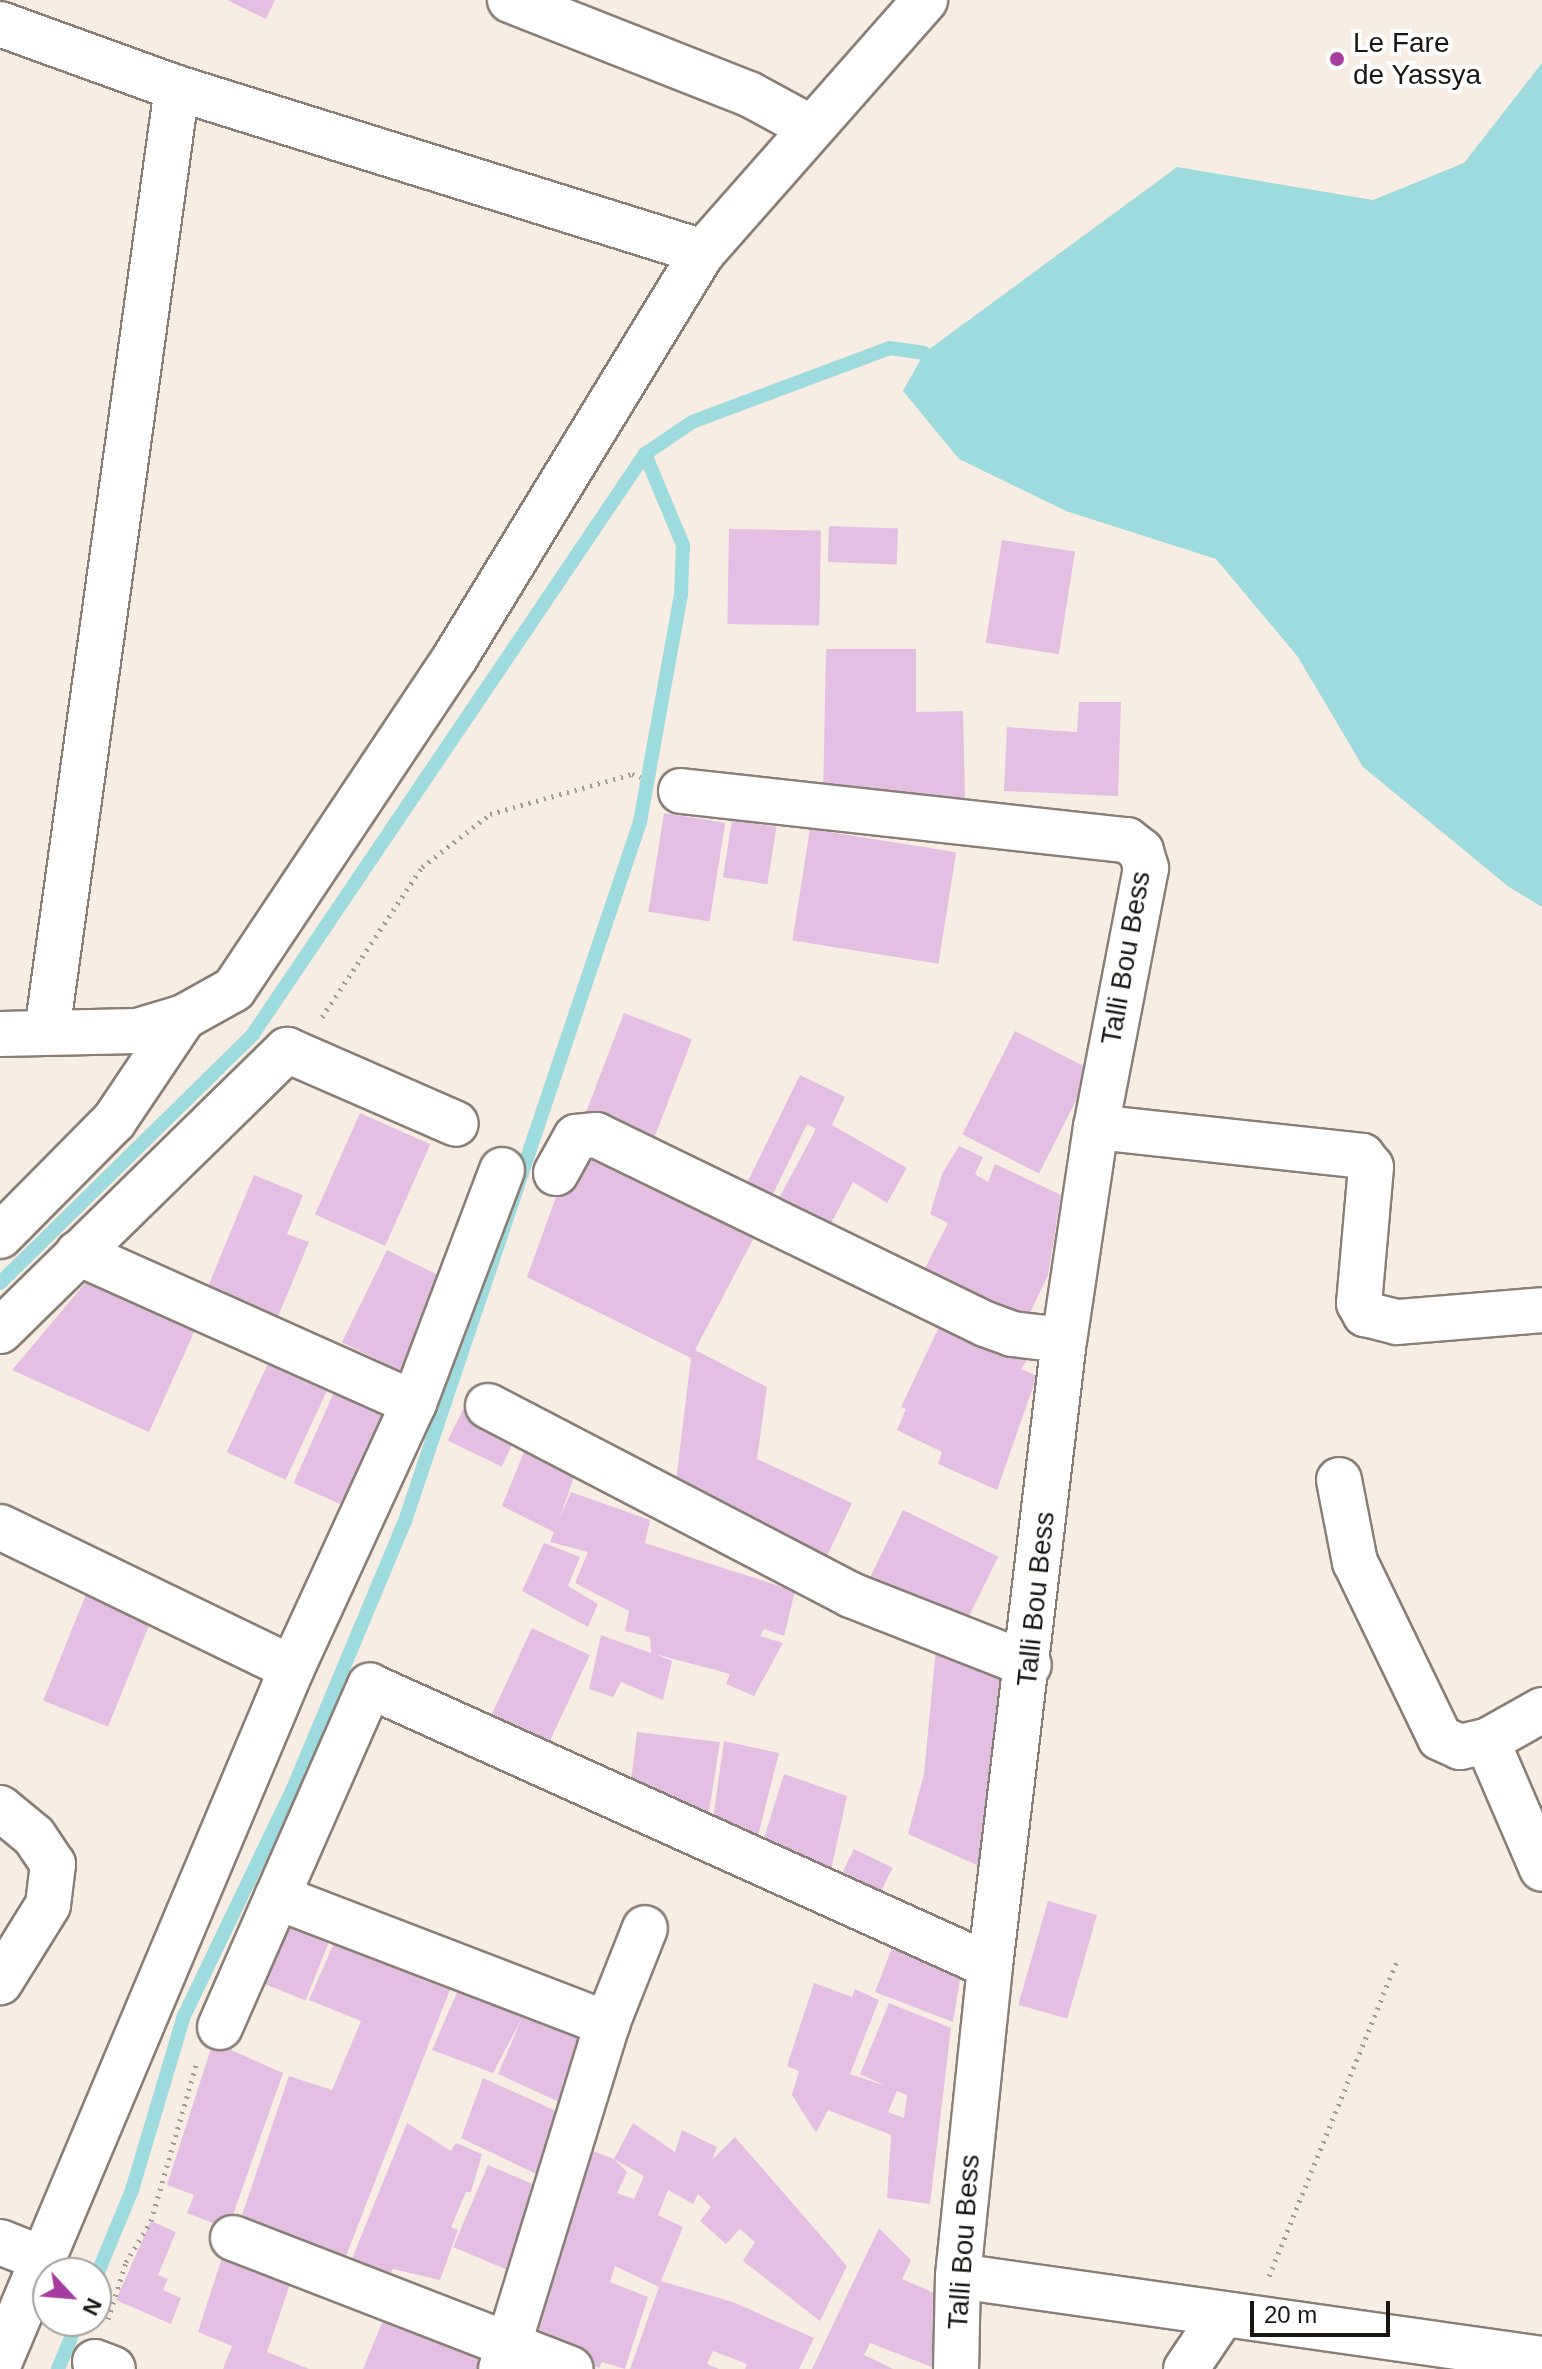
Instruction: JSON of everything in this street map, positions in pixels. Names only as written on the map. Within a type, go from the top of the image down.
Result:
[{"type":"street","points":[[510,0],[749,94],[808,126]]},
{"type":"street","points":[[0,1034],[137,1031],[184,1017],[234,989],[456,656],[703,252],[808,126],[925,0]]},
{"type":"street","points":[[0,24],[177,88],[703,252]]},
{"type":"street","points":[[47,1032],[177,88]]},
{"type":"street","name":"Talli Bou Bess","points":[[681,791],[1127,840],[1141,851],[1146,868],[1096,1127],[1064,1340],[1029,1665],[990,1966],[958,2276],[956,2369]]},
{"type":"street","points":[[0,1236],[114,1121],[184,1017]]},
{"type":"street","points":[[0,1331],[287,1050],[456,1124]]},
{"type":"street","points":[[1096,1127],[1362,1156],[1371,1167],[1359,1303],[1365,1314],[1397,1322],[1542,1310]]},
{"type":"street","points":[[556,1173],[576,1137],[596,1135],[985,1324],[1012,1334],[1064,1340]]},
{"type":"street","points":[[44,2257],[292,1668],[414,1403],[502,1170]]},
{"type":"street","points":[[78,1253],[414,1403]]},
{"type":"street","points":[[488,1406],[851,1595],[1029,1665]]},
{"type":"street","points":[[1339,1480],[1355,1562],[1440,1738],[1460,1747],[1487,1741],[1542,1710]]},
{"type":"street","points":[[0,1527],[292,1668]]},
{"type":"street","points":[[220,2027],[370,1686],[990,1966]]},
{"type":"street","points":[[1487,1741],[1542,1869]]},
{"type":"street","points":[[0,1808],[34,1836],[53,1864],[48,1905],[0,1982]]},
{"type":"street","points":[[277,1897],[607,2024]]},
{"type":"street","points":[[506,2356],[607,2024],[645,1928]]},
{"type":"street","points":[[233,2238],[506,2356],[571,2369]]},
{"type":"street","points":[[0,2242],[38,2257]]},
{"type":"street","points":[[958,2276],[1542,2359]]},
{"type":"street","points":[[0,2361],[32,2285]]},
{"type":"street","points":[[1186,2369],[1237,2316]]},
{"type":"path","points":[[319,1021],[422,867],[490,814],[632,774]]},
{"type":"path","points":[[1237,2316],[1398,1959]]},
{"type":"path","points":[[104,2365],[126,2262],[151,2221],[205,2036],[220,2027]]},
{"type":"water","points":[[1542,63],[1542,907],[1509,887],[1363,767],[1298,657],[1216,559],[1066,511],[959,459],[903,391],[924,353],[1177,167],[1373,200],[1464,163]]},
{"type":"building","points":[[227,0],[275,0],[266,19]]},
{"type":"building","points":[[829,526],[898,528],[897,564],[828,562]]},
{"type":"building","points":[[729,529],[821,531],[819,626],[727,624]]},
{"type":"building","points":[[1002,540],[1075,552],[1059,654],[986,643]]},
{"type":"building","points":[[826,649],[916,649],[916,712],[963,711],[965,798],[823,801]]},
{"type":"building","points":[[1079,702],[1121,702],[1118,796],[1004,791],[1007,727],[1077,732]]},
{"type":"building","points":[[664,813],[725,823],[710,921],[648,912]]},
{"type":"building","points":[[732,820],[776,827],[767,884],[723,877]]},
{"type":"building","points":[[810,829],[956,852],[939,964],[792,941]]},
{"type":"building","points":[[624,1013],[692,1039],[654,1138],[586,1112]]},
{"type":"building","points":[[1015,1031],[1092,1070],[1039,1173],[962,1134]]},
{"type":"building","points":[[800,1075],[845,1097],[832,1125],[907,1168],[887,1203],[853,1182],[828,1229],[777,1202],[816,1129],[807,1124],[771,1198],[746,1185]]},
{"type":"building","points":[[360,1113],[430,1144],[385,1246],[315,1214]]},
{"type":"building","points":[[577,1139],[759,1228],[695,1350],[767,1387],[757,1459],[852,1503],[820,1571],[675,1489],[691,1358],[527,1277]]},
{"type":"building","points":[[959,1146],[983,1157],[975,1174],[988,1182],[995,1164],[1061,1195],[1048,1275],[1022,1330],[919,1280],[948,1223],[930,1214],[942,1174]]},
{"type":"building","points":[[254,1175],[303,1195],[287,1234],[309,1242],[277,1319],[207,1289]]},
{"type":"building","points":[[387,1250],[454,1283],[409,1375],[342,1343]]},
{"type":"building","points":[[87,1281],[196,1328],[149,1432],[12,1370]]},
{"type":"building","points":[[949,1306],[1033,1352],[1021,1369],[1037,1376],[997,1490],[938,1464],[942,1452],[897,1430],[906,1409],[901,1407]]},
{"type":"building","points":[[271,1357],[330,1384],[286,1480],[227,1452]]},
{"type":"building","points":[[339,1381],[403,1409],[357,1512],[293,1483]]},
{"type":"building","points":[[463,1409],[517,1435],[502,1467],[448,1440]]},
{"type":"building","points":[[528,1442],[578,1465],[559,1520],[571,1492],[650,1520],[645,1543],[795,1591],[784,1636],[764,1629],[760,1636],[783,1643],[754,1696],[726,1684],[730,1674],[655,1654],[672,1661],[663,1700],[621,1682],[613,1697],[589,1689],[601,1635],[651,1653],[650,1637],[625,1631],[629,1611],[575,1583],[588,1552],[550,1542],[554,1532],[502,1506]]},
{"type":"building","points":[[903,1510],[998,1556],[963,1629],[867,1583]]},
{"type":"building","points":[[544,1543],[580,1557],[568,1586],[598,1604],[588,1627],[522,1591]]},
{"type":"building","points":[[87,1592],[152,1618],[108,1727],[43,1700]]},
{"type":"building","points":[[532,1628],[590,1655],[542,1757],[484,1730]]},
{"type":"building","points":[[937,1638],[1003,1665],[979,1866],[908,1834],[924,1774]]},
{"type":"building","points":[[637,1732],[720,1742],[706,1830],[629,1797]]},
{"type":"building","points":[[724,1741],[779,1753],[756,1844],[712,1826]]},
{"type":"building","points":[[784,1774],[847,1796],[828,1884],[759,1854]]},
{"type":"building","points":[[854,1849],[893,1868],[870,1914],[832,1895]]},
{"type":"building","points":[[1048,1901],[1097,1915],[1067,2019],[1018,2005]]},
{"type":"building","points":[[286,1915],[332,1934],[305,2000],[259,1982]]},
{"type":"building","points":[[898,1932],[963,1962],[953,2022],[875,1992]]},
{"type":"building","points":[[338,1934],[453,1982],[344,2261],[239,2224],[289,2076],[332,2090],[361,2021],[309,2000]]},
{"type":"building","points":[[461,1983],[594,2038],[572,2108],[498,2074],[522,2018],[493,2073],[432,2050]]},
{"type":"building","points":[[814,1983],[852,1997],[855,1989],[879,2000],[850,2074],[886,2086],[860,2074],[889,2003],[951,2028],[930,2204],[887,2198],[891,2135],[828,2110],[816,2133],[792,2095],[799,2071],[787,2066]],"holes":[[[897,2091],[907,2095],[904,2118],[888,2112]]]},
{"type":"building","points":[[213,2042],[283,2073],[228,2229],[187,2213],[194,2195],[167,2185]]},
{"type":"building","points":[[483,2078],[576,2120],[555,2183],[461,2138]]},
{"type":"building","points":[[407,2123],[451,2151],[456,2143],[482,2154],[471,2192],[466,2192],[451,2227],[458,2230],[440,2280],[393,2269],[385,2283],[349,2266]]},
{"type":"building","points":[[633,2123],[675,2152],[682,2130],[717,2147],[712,2160],[735,2137],[847,2266],[820,2321],[743,2261],[755,2242],[740,2229],[726,2244],[700,2221],[711,2207],[698,2194],[693,2204],[668,2190],[658,2215],[683,2227],[661,2281],[733,2302],[814,2338],[799,2369],[745,2369],[747,2364],[713,2351],[707,2364],[719,2369],[630,2369],[659,2287],[615,2266],[610,2282],[648,2297],[625,2369],[602,2362],[599,2368],[533,2338],[531,2322],[593,2151],[614,2159]],"holes":[[[614,2159],[644,2176],[634,2199],[617,2193],[627,2172]]]},
{"type":"building","points":[[488,2165],[552,2192],[517,2274],[453,2247]]},
{"type":"building","points":[[151,2221],[176,2232],[158,2275],[168,2279],[163,2290],[181,2298],[171,2324],[116,2300]]},
{"type":"building","points":[[879,2228],[911,2260],[902,2279],[941,2296],[937,2369],[870,2343],[864,2355],[893,2369],[812,2369]]},
{"type":"building","points":[[226,2245],[294,2272],[267,2352],[309,2369],[223,2369],[232,2346],[198,2332]]},
{"type":"building","points":[[389,2306],[501,2357],[497,2369],[363,2369]]},
{"type":"waterway","points":[[0,1283],[253,1034],[645,454],[692,422],[890,348],[924,353]]},
{"type":"waterway","points":[[104,2257],[132,2190],[184,2016],[292,1791],[405,1521],[640,822],[681,594],[683,545],[645,454]]},
{"type":"waterway","points":[[58,2369],[71,2337]]},
{"type":"place","name":"Le Fare de Yassya","points":[[1337,59]]}]
